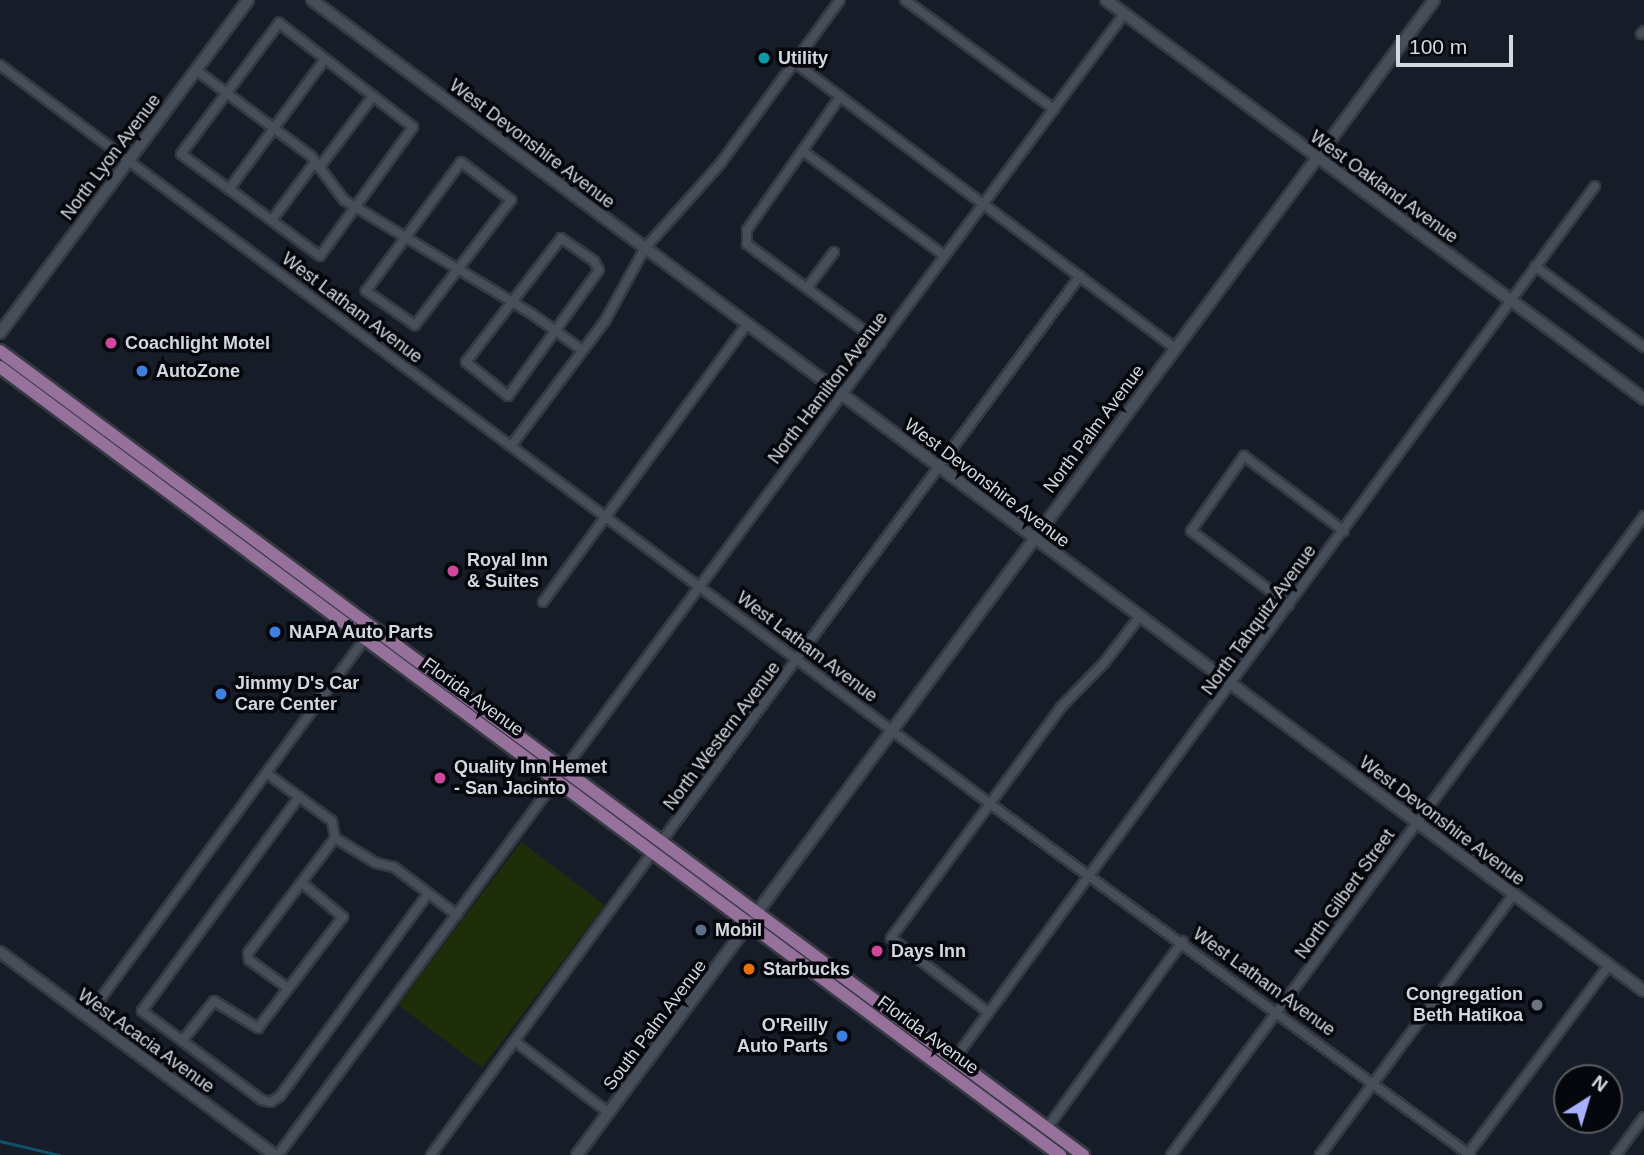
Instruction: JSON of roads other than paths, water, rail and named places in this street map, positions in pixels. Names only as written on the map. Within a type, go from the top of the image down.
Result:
[{"type":"main road","name":"Florida Avenue","points":[[0,351],[373,628],[561,776]]},
{"type":"main road","name":"Florida Avenue","points":[[0,367],[365,639],[561,776],[657,847],[945,1070],[1060,1155]]},
{"type":"main road","points":[[138,470],[167,485],[235,534],[243,537],[246,533]]},
{"type":"main road","name":"Florida Avenue","points":[[753,919],[839,974],[1083,1155]]},
{"type":"main road","points":[[989,1102],[1005,1107],[1040,1132],[1047,1128]]},
{"type":"street","name":"North Lyon Avenue","points":[[0,333],[248,0]]},
{"type":"street","name":"West Devonshire Avenue","points":[[312,0],[1644,990]]},
{"type":"street","points":[[511,446],[605,321],[645,248],[720,164],[840,0]]},
{"type":"street","points":[[905,0],[1054,109]]},
{"type":"street","name":"West Oakland Avenue","points":[[1106,0],[1644,399]]},
{"type":"street","name":"North Palm Avenue","points":[[753,919],[1174,347],[1434,0]]},
{"type":"street","name":"North Hamilton Avenue","points":[[276,1155],[881,343],[942,253],[984,204],[1124,14]]},
{"type":"street","points":[[279,23],[412,127],[320,256],[181,154],[226,93],[279,23]]},
{"type":"street","points":[[229,189],[325,59]]},
{"type":"street","points":[[794,62],[1174,347]]},
{"type":"street","name":"West Latham Avenue","points":[[0,65],[989,803],[1183,941],[1469,1155]]},
{"type":"street","points":[[196,70],[317,164],[344,200],[406,235],[456,271],[556,331],[582,351]]},
{"type":"street","points":[[272,220],[373,96]]},
{"type":"street","points":[[840,97],[802,146],[804,152],[942,253]]},
{"type":"street","points":[[804,152],[747,230],[747,244],[881,343]]},
{"type":"street","points":[[461,162],[511,200],[456,271],[415,326],[366,291],[461,162]]},
{"type":"street","name":"North Tahquitz Avenue","points":[[945,1070],[1513,302],[1535,266],[1595,186]]},
{"type":"street","points":[[561,237],[594,261],[599,270],[556,331],[508,396],[466,362],[561,237]]},
{"type":"street","points":[[807,288],[834,251]]},
{"type":"street","points":[[1535,266],[1644,347]]},
{"type":"street","name":"North Western Avenue","points":[[431,1155],[657,847],[941,468],[1080,276]]},
{"type":"street","points":[[543,602],[747,324]]},
{"type":"street","points":[[1289,605],[1191,531],[1244,456],[1344,531]]},
{"type":"street","name":"North Gilbert Street","points":[[1171,1155],[1644,516]]},
{"type":"street","points":[[988,1012],[891,938],[1061,707],[1104,663],[1140,615]]},
{"type":"street","points":[[87,1017],[269,775],[373,628]]},
{"type":"street","points":[[269,775],[332,821],[335,838],[248,953],[249,960],[288,988]]},
{"type":"street","points":[[299,797],[142,1012],[262,1100],[271,1102],[281,1096],[428,894]]},
{"type":"street","points":[[335,838],[376,863],[394,867],[457,915]]},
{"type":"street","points":[[182,1041],[214,1001],[258,1028],[343,917],[302,883]]},
{"type":"street","points":[[1320,1155],[1514,894]]},
{"type":"street","name":"South Palm Avenue","points":[[577,1155],[753,919]]},
{"type":"street","points":[[1047,1128],[1183,941]]},
{"type":"street","name":"West Acacia Avenue","points":[[0,952],[276,1155]]},
{"type":"street","points":[[1469,1155],[1609,965]]},
{"type":"street","points":[[516,1042],[609,1113]]},
{"type":"street","points":[[1616,1155],[1644,1117]]},
{"type":"waterway","points":[[0,1141],[59,1155]]},
{"type":"place","name":"Utility","points":[[764,58]]},
{"type":"place","name":"Coachlight Motel","points":[[111,343]]},
{"type":"place","name":"AutoZone","points":[[142,371]]},
{"type":"place","name":"Royal Inn & Suites","points":[[453,571]]},
{"type":"place","name":"NAPA Auto Parts","points":[[275,632]]},
{"type":"place","name":"Jimmy D's Car Care Center","points":[[221,694]]},
{"type":"place","name":"Quality Inn Hemet - San Jacinto","points":[[440,778]]},
{"type":"place","name":"Mobil","points":[[701,930]]},
{"type":"place","name":"Days Inn","points":[[877,951]]},
{"type":"place","name":"Starbucks","points":[[749,969]]},
{"type":"place","name":"Congregation Beth Hatikoa","points":[[1537,1005]]},
{"type":"place","name":"O'Reilly Auto Parts","points":[[842,1036]]}]
